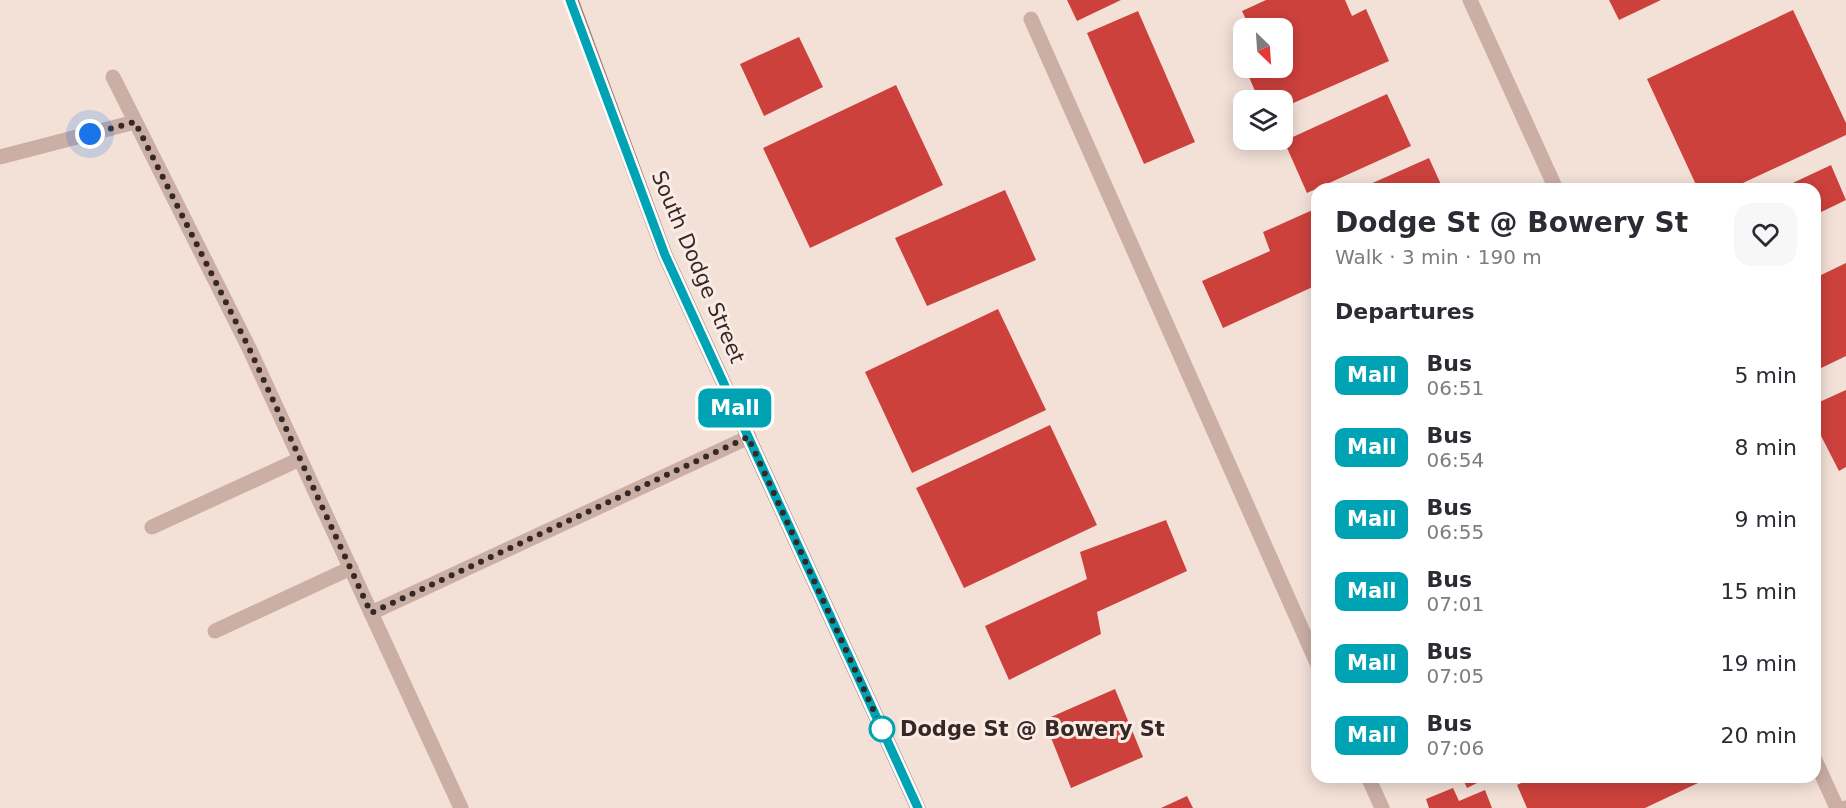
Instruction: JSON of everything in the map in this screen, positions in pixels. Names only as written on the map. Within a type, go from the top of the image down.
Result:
[{"type":"main road","name":"South Dodge Street","points":[[570,0],[665,255],[918,808]]},
{"type":"street","points":[[1470,0],[1553,183]]},
{"type":"street","points":[[1031,19],[1311,649]]},
{"type":"street","points":[[113,77],[249,348],[461,808]]},
{"type":"street","points":[[0,157],[135,122]]},
{"type":"street","points":[[371,613],[748,437]]},
{"type":"street","points":[[152,527],[300,459]]},
{"type":"street","points":[[215,631],[351,568]]},
{"type":"street","points":[[1821,773],[1837,808]]},
{"type":"street","points":[[1371,783],[1382,808]]},
{"type":"building","points":[[1067,0],[1121,0],[1077,21]]},
{"type":"building","points":[[1266,0],[1345,0],[1352,16],[1366,9],[1389,61],[1293,103],[1293,90],[1255,90],[1249,78],[1293,78],[1293,18],[1245,18],[1242,11]]},
{"type":"building","points":[[1609,0],[1661,0],[1619,20]]},
{"type":"building","points":[[1793,10],[1846,123],[1846,135],[1743,183],[1695,183],[1647,79]]},
{"type":"building","points":[[1138,11],[1195,142],[1144,164],[1087,33]]},
{"type":"building","points":[[799,37],[823,87],[764,116],[740,64]]},
{"type":"building","points":[[896,85],[943,185],[810,248],[763,148]]},
{"type":"building","points":[[1387,94],[1411,146],[1329,183],[1311,183],[1311,191],[1307,193],[1288,150],[1293,150],[1293,137]]},
{"type":"building","points":[[1429,158],[1440,183],[1373,183]]},
{"type":"building","points":[[1831,165],[1846,200],[1821,212],[1821,183],[1793,183]]},
{"type":"building","points":[[1005,190],[1036,260],[927,306],[895,238]]},
{"type":"building","points":[[1311,211],[1311,288],[1223,328],[1202,281],[1270,251],[1263,232]]},
{"type":"building","points":[[1846,263],[1846,356],[1821,368],[1821,275]]},
{"type":"building","points":[[998,309],[1046,410],[912,473],[865,372]]},
{"type":"building","points":[[1846,390],[1846,467],[1839,471],[1821,436],[1821,401]]},
{"type":"building","points":[[1050,425],[1097,525],[964,588],[916,488]]},
{"type":"building","points":[[1166,520],[1187,571],[1097,612],[1101,634],[1009,680],[985,626],[1087,579],[1080,552]]},
{"type":"building","points":[[1115,689],[1143,757],[1071,788],[1044,720]]},
{"type":"building","points":[[1465,783],[1477,783],[1467,788]]},
{"type":"building","points":[[1521,783],[1698,783],[1645,808],[1527,808],[1517,785]]},
{"type":"building","points":[[1453,788],[1459,801],[1485,790],[1492,808],[1429,808],[1426,799]]},
{"type":"building","points":[[1187,796],[1193,808],[1161,808]]},
{"type":"bus line","name":"Mall","points":[[570,0],[665,255],[918,808]]},
{"type":"place","name":"Dodge St @ Bowery St","points":[[882,729]]},
{"type":"route","points":[[90,134],[135,122],[249,348],[371,613],[748,437],[884,733],[882,729]]}]
